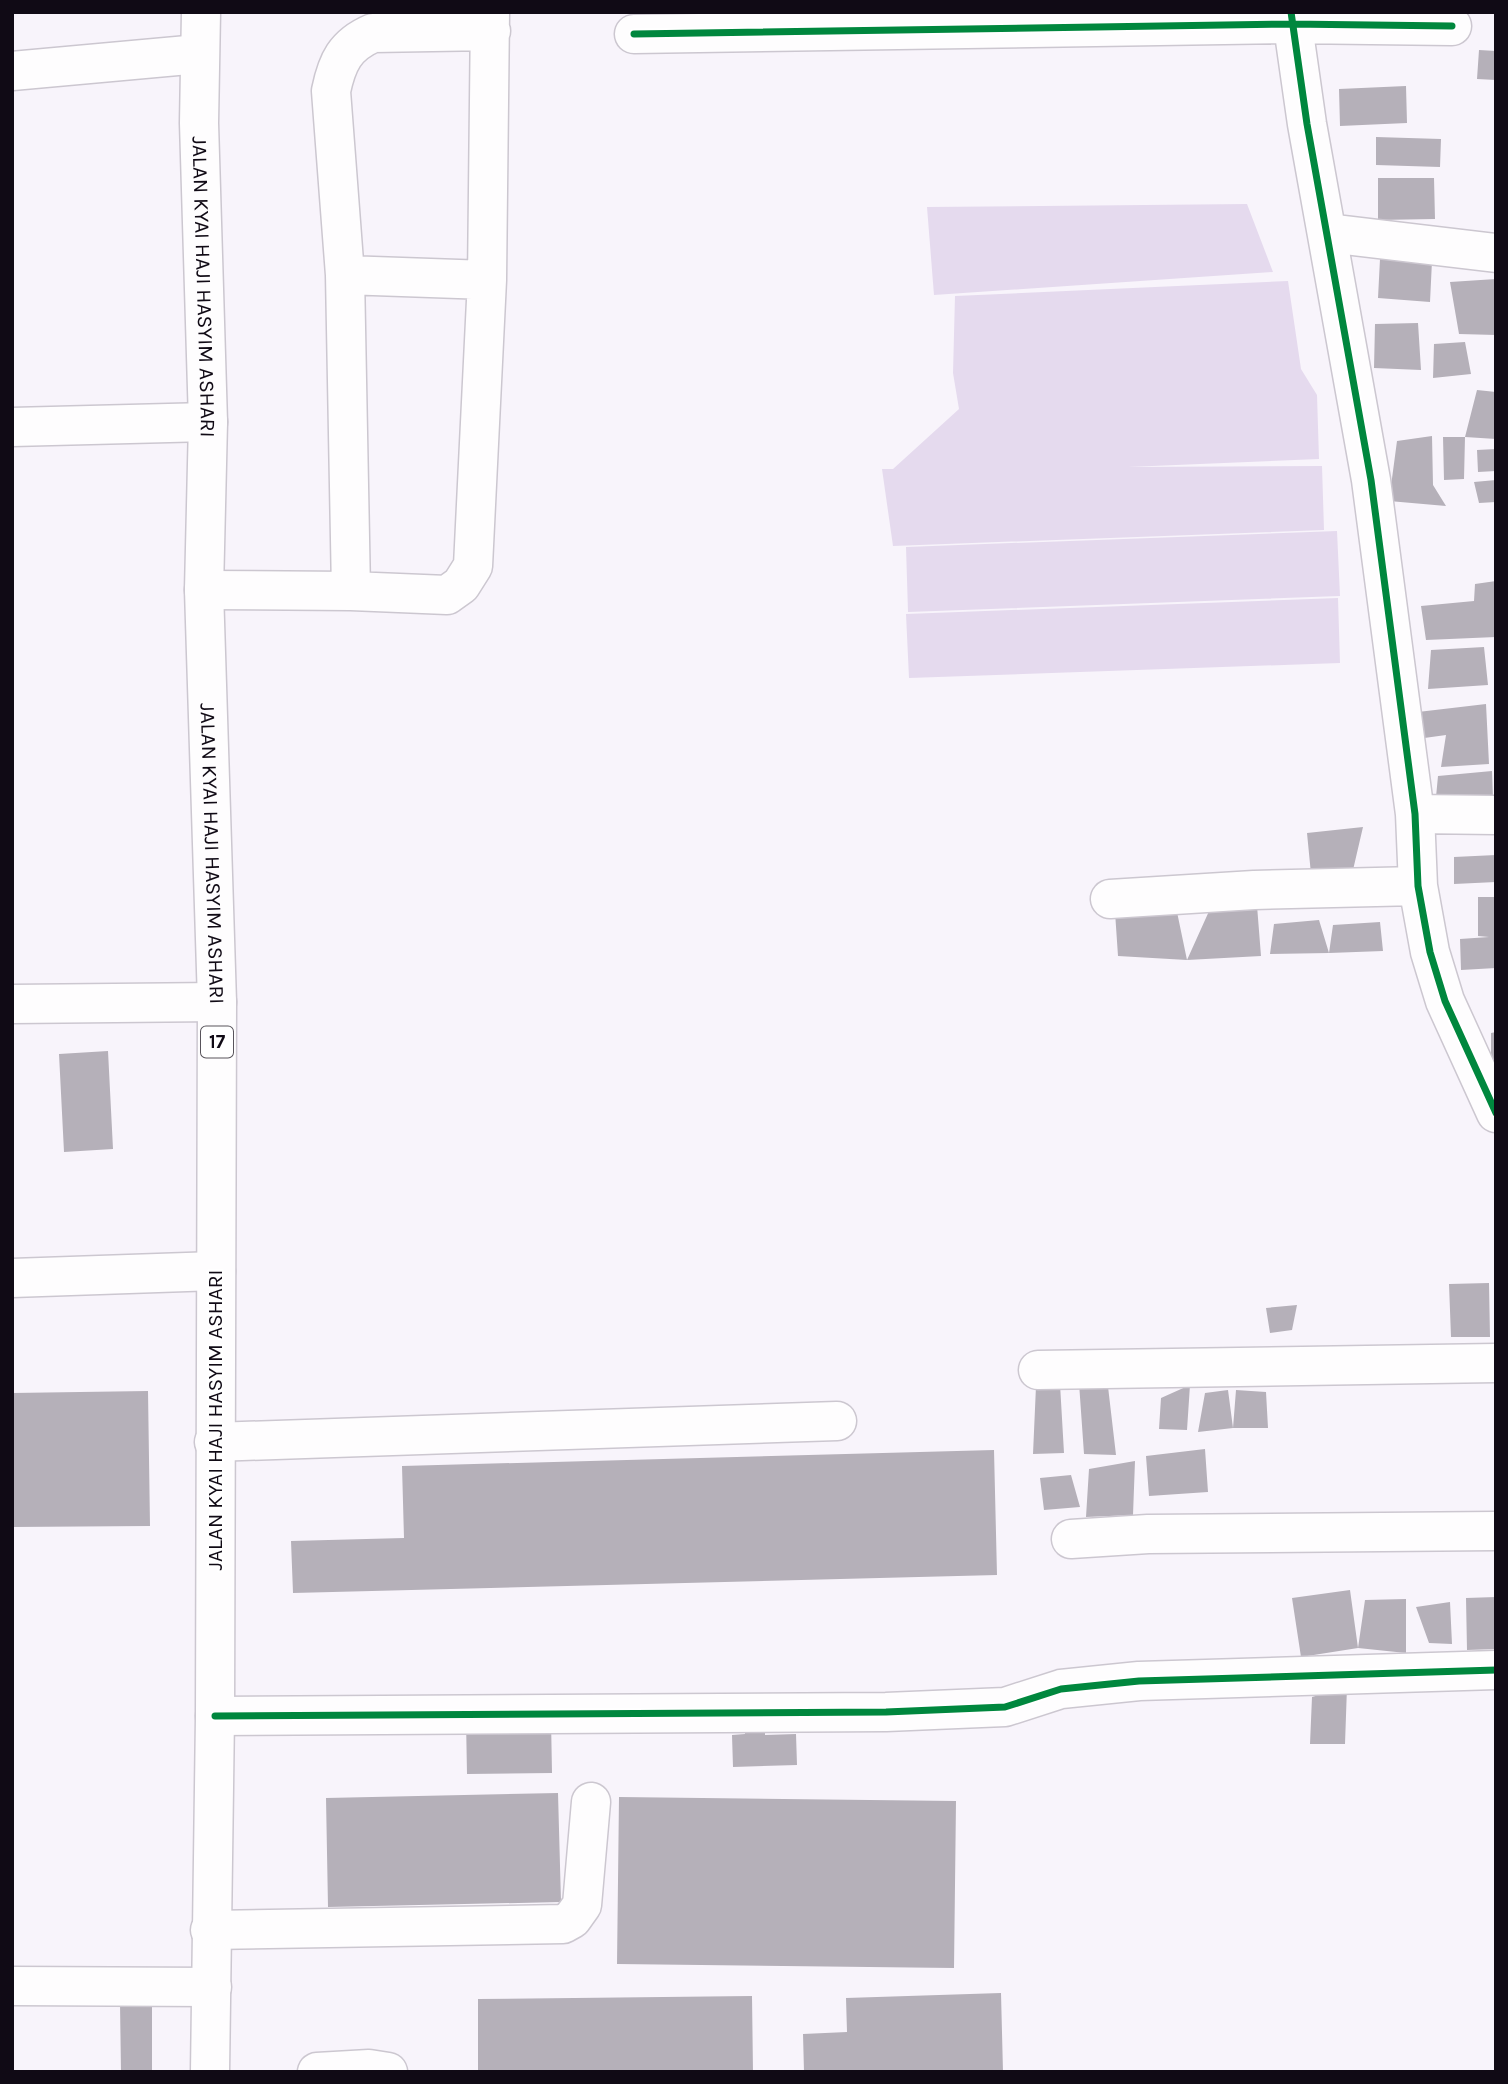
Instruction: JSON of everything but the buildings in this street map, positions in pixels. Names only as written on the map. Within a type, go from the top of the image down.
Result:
[{"type":"main road","name":"JALAN KYAI HAJI HASYIM ASHARI","points":[[201,12],[208,422],[204,590],[217,1002],[215,1716],[210,2072]]},
{"type":"main road","points":[[1290,18],[1371,480],[1415,814],[1418,886],[1430,952],[1445,1001],[1496,1113]]},
{"type":"main road","points":[[634,34],[958,21],[1290,18],[1452,26]]},
{"type":"main road","points":[[204,590],[447,595],[461,585],[473,566],[487,280],[490,22],[373,33],[356,40],[344,51],[335,70],[331,91],[345,275],[351,591]]},
{"type":"main road","points":[[12,71],[200,54]]},
{"type":"main road","points":[[1328,233],[1496,253]]},
{"type":"main road","points":[[345,275],[487,280]]},
{"type":"main road","points":[[12,426],[208,422]]},
{"type":"main road","points":[[1415,814],[1496,815]]},
{"type":"main road","points":[[1110,899],[1254,890],[1418,886]]},
{"type":"main road","points":[[12,1004],[217,1002]]},
{"type":"main road","points":[[12,1278],[216,1271]]},
{"type":"main road","points":[[1038,1370],[1496,1363]]},
{"type":"main road","points":[[214,1442],[838,1421]]},
{"type":"main road","points":[[1071,1539],[1148,1534],[1496,1531]]},
{"type":"main road","points":[[215,1716],[886,1712],[1005,1707],[1061,1689],[1139,1681],[1496,1670]]},
{"type":"main road","points":[[210,1930],[563,1924],[572,1919],[582,1905],[591,1802]]},
{"type":"main road","points":[[12,1986],[212,1987]]},
{"type":"main road","points":[[317,2072],[369,2069],[388,2072]]},
{"type":"shaded area","points":[[1247,204],[1273,272],[934,295],[927,207]]},
{"type":"shaded area","points":[[1288,281],[1301,369],[1317,395],[1319,459],[1128,467],[1322,466],[1324,530],[893,546],[882,469],[893,469],[959,409],[953,373],[955,296]]},
{"type":"shaded area","points":[[1337,531],[1340,596],[908,612],[906,547]]},
{"type":"shaded area","points":[[1338,598],[1340,663],[909,678],[906,614]]},
{"type":"cycle path","points":[[1291,12],[1307,124],[1371,480],[1415,814],[1418,886],[1430,952],[1445,1001],[1496,1113]]},
{"type":"cycle path","points":[[634,34],[1290,24],[1452,26]]},
{"type":"cycle path","points":[[215,1716],[886,1712],[1005,1707],[1061,1689],[1139,1681],[1496,1670]]}]
